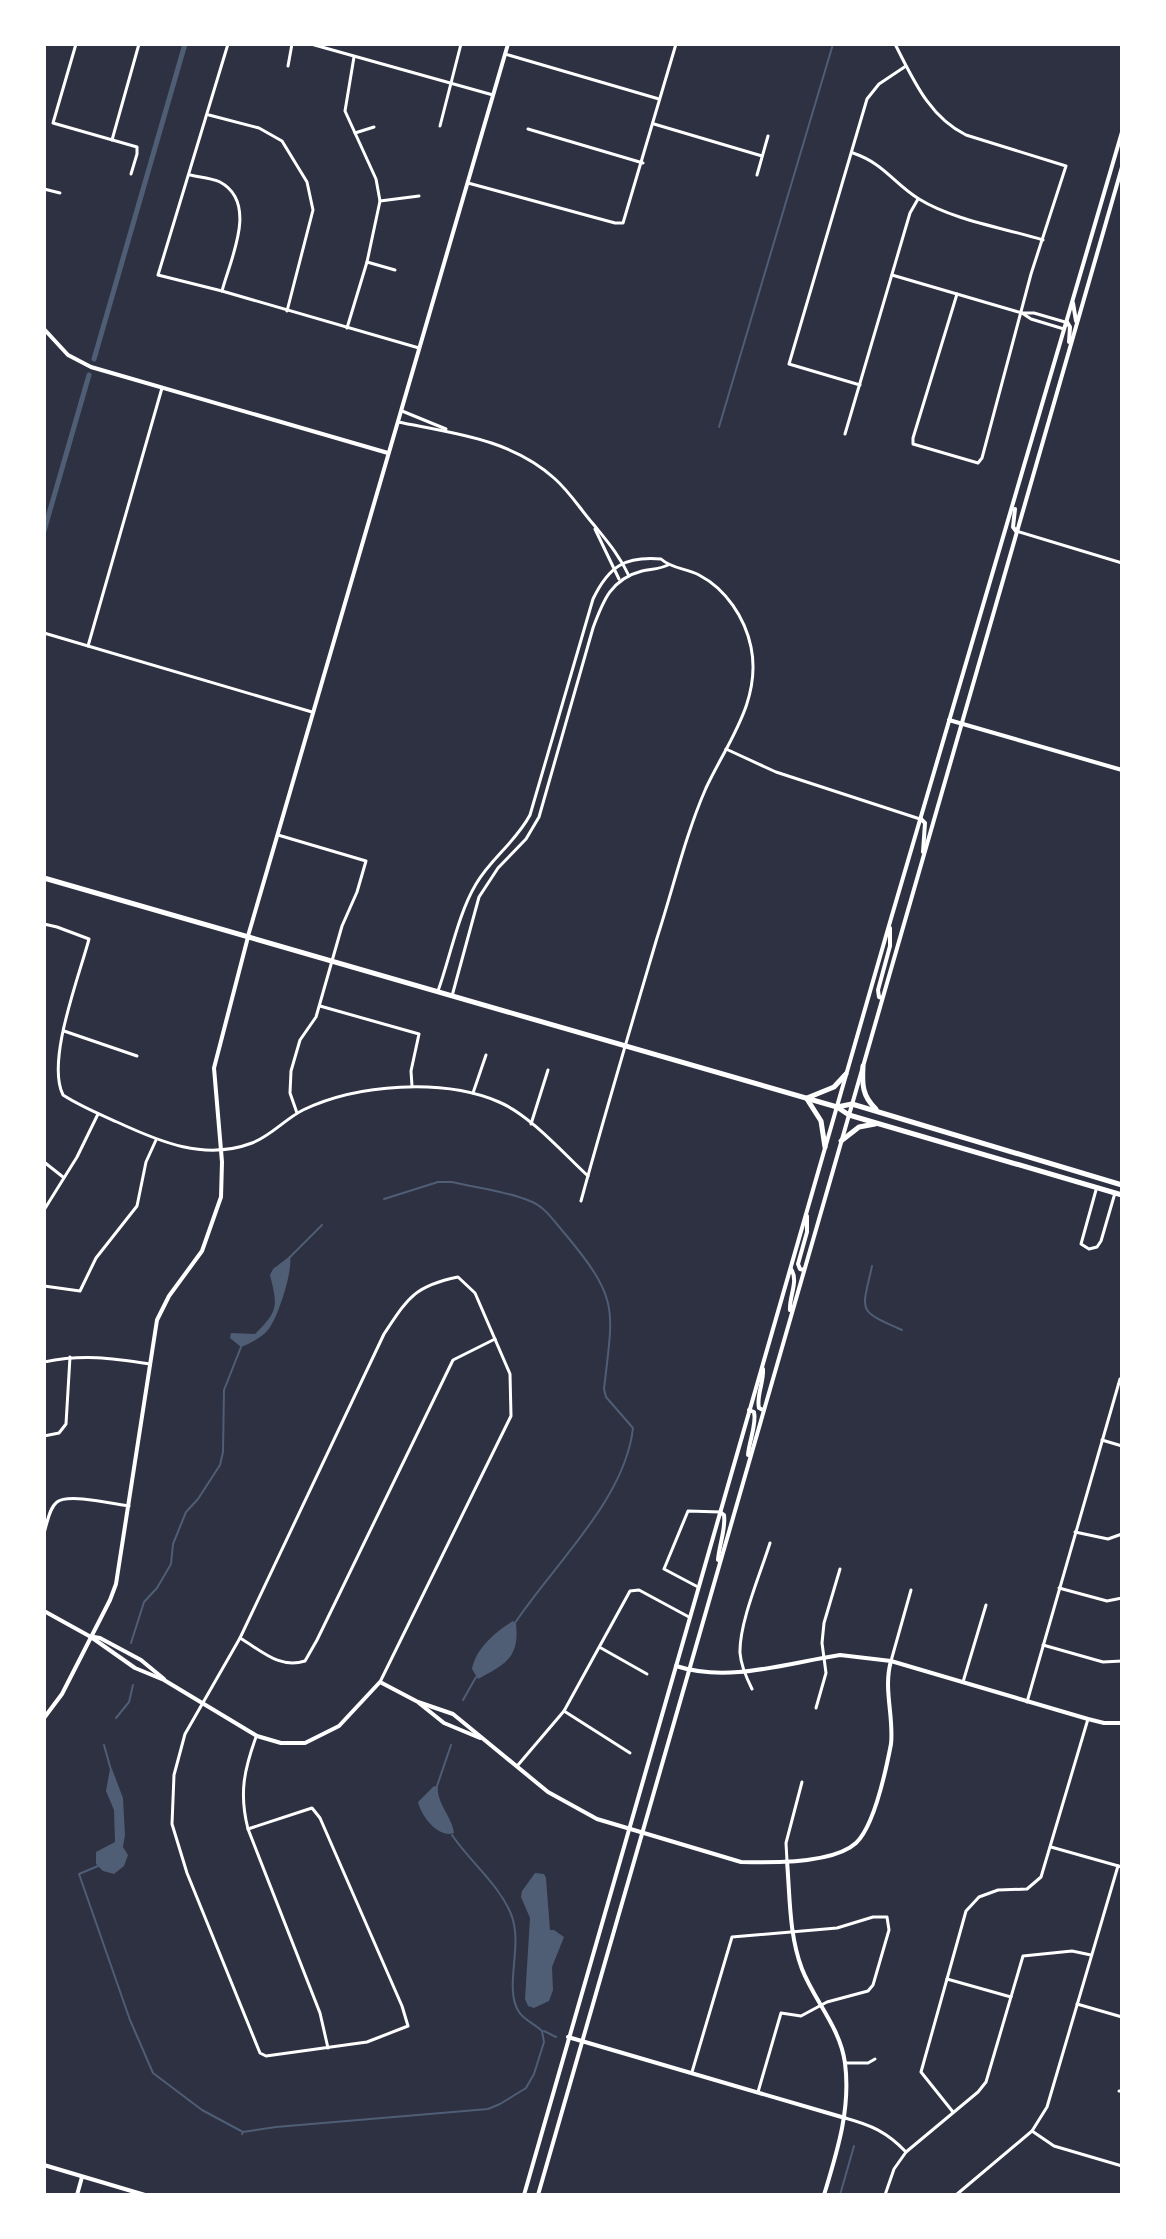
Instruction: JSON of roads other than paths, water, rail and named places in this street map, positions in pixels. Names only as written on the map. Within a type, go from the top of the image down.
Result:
[{"type":"main road","points":[[44,1718],[62,1694],[116,1584],[157,1320],[162,1307],[194,1265],[216,1216],[222,1180],[214,1068],[312,712],[508,44]]},
{"type":"main road","points":[[524,2195],[890,922],[1122,134]]},
{"type":"main road","points":[[538,2195],[1122,167]]},
{"type":"main road","points":[[1073,300],[1077,322]]},
{"type":"main road","points":[[1067,322],[1070,327],[1069,348]]},
{"type":"main road","points":[[44,329],[73,359],[388,453]]},
{"type":"main road","points":[[1016,531],[1013,527],[1017,495]]},
{"type":"main road","points":[[949,720],[1122,770]]},
{"type":"main road","points":[[920,819],[925,823],[923,859]]},
{"type":"main road","points":[[44,878],[837,1107],[849,1115],[877,1124],[1118,1194]]},
{"type":"main road","points":[[882,998],[877,995],[890,946],[890,922]]},
{"type":"main road","points":[[863,1066],[862,1089],[866,1099],[880,1112]]},
{"type":"main road","points":[[806,1098],[832,1088],[846,1074]]},
{"type":"main road","points":[[806,1098],[821,1121],[825,1147]]},
{"type":"main road","points":[[837,1107],[852,1104],[1122,1185]]},
{"type":"main road","points":[[841,1141],[859,1127],[877,1124]]},
{"type":"main road","points":[[1035,1170],[1052,1164]]},
{"type":"main road","points":[[804,1270],[798,1264],[807,1232],[807,1210]]},
{"type":"main road","points":[[790,1267],[795,1278],[789,1300],[790,1316]]},
{"type":"main road","points":[[763,1362],[764,1381],[758,1406],[763,1410]]},
{"type":"main road","points":[[748,1461],[755,1417],[754,1412],[749,1410]]},
{"type":"main road","points":[[718,1566],[725,1517],[720,1512]]},
{"type":"main road","points":[[44,1611],[91,1637],[135,1668],[164,1680],[257,1736],[281,1743],[305,1743],[339,1726],[380,1682],[418,1702],[453,1714],[548,1792],[597,1819],[741,1862],[822,1858],[840,1853],[855,1843],[867,1828],[893,1731],[887,1683],[891,1661]]},
{"type":"main road","points":[[91,1637],[100,1638],[141,1660],[164,1680]]},
{"type":"main road","points":[[676,1666],[726,1674],[824,1657],[855,1655],[891,1661],[1088,1719],[1122,1723]]},
{"type":"main road","points":[[418,1702],[444,1723],[482,1739]]},
{"type":"main road","points":[[787,1861],[792,1932],[802,1970],[838,2033],[845,2063],[845,2118],[824,2195]]},
{"type":"main road","points":[[568,2037],[845,2118]]},
{"type":"main road","points":[[44,2165],[145,2195]]},
{"type":"main road","points":[[77,2195],[82,2177]]},
{"type":"street","points":[[76,44],[53,123],[137,147],[131,174]]},
{"type":"street","points":[[112,140],[139,44]]},
{"type":"street","points":[[228,44],[209,115],[158,275],[420,348]]},
{"type":"street","points":[[288,66],[292,44]]},
{"type":"street","points":[[311,44],[493,95]]},
{"type":"street","points":[[440,126],[461,44]]},
{"type":"street","points":[[468,183],[623,223],[676,44]]},
{"type":"street","points":[[895,44],[937,117],[952,129],[1066,166],[982,458],[978,463],[913,444],[957,294]]},
{"type":"street","points":[[505,54],[661,99]]},
{"type":"street","points":[[347,328],[367,262],[380,201],[376,179],[345,111],[354,57]]},
{"type":"street","points":[[860,385],[789,364],[867,99],[879,84],[906,66]]},
{"type":"street","points":[[209,115],[259,128],[282,141],[307,182],[313,210],[287,311]]},
{"type":"street","points":[[654,124],[762,156]]},
{"type":"street","points":[[355,133],[374,127]]},
{"type":"street","points":[[528,129],[643,163]]},
{"type":"street","points":[[757,175],[768,136]]},
{"type":"street","points":[[852,153],[878,163],[918,199],[943,210],[1043,240]]},
{"type":"street","points":[[190,175],[219,181],[233,192],[241,209],[240,225],[222,291]]},
{"type":"street","points":[[44,189],[60,193]]},
{"type":"street","points":[[380,201],[419,196]]},
{"type":"street","points":[[845,434],[910,213],[918,199]]},
{"type":"street","points":[[367,262],[395,270]]},
{"type":"street","points":[[892,275],[1022,313],[1067,322]]},
{"type":"street","points":[[1022,313],[1031,319],[1065,329]]},
{"type":"street","points":[[88,646],[162,387]]},
{"type":"street","points":[[402,411],[502,446],[527,458],[552,476],[594,525],[623,563],[629,576]]},
{"type":"street","points":[[398,422],[450,430]]},
{"type":"street","points":[[594,525],[620,580]]},
{"type":"street","points":[[1016,531],[1122,563]]},
{"type":"street","points":[[438,991],[468,898],[485,871],[519,834],[537,794],[593,599],[601,582],[613,569],[641,557],[661,559],[668,565],[699,575],[720,591],[737,610],[745,628],[753,666],[750,695],[741,722],[695,814],[581,1201]]},
{"type":"street","points":[[452,996],[479,897],[491,877],[526,839],[539,817],[593,628],[604,600],[620,580],[668,565]]},
{"type":"street","points":[[585,626],[593,628]]},
{"type":"street","points":[[44,633],[312,712]]},
{"type":"street","points":[[559,715],[567,718]]},
{"type":"street","points":[[726,749],[776,772],[920,819]]},
{"type":"street","points":[[537,794],[545,797]]},
{"type":"street","points":[[277,835],[366,861],[342,926],[320,1006],[300,1040],[291,1071],[290,1093],[297,1113]]},
{"type":"street","points":[[485,871],[491,877]]},
{"type":"street","points":[[462,920],[470,923]]},
{"type":"street","points":[[44,924],[89,939],[60,1045],[58,1085],[63,1095],[98,1114],[156,1140],[194,1150],[221,1149],[253,1143],[297,1113],[346,1093],[412,1087],[473,1093],[502,1103],[531,1124],[588,1176]]},
{"type":"street","points":[[320,1006],[419,1034],[411,1071],[412,1087]]},
{"type":"street","points":[[64,1031],[137,1056]]},
{"type":"street","points":[[473,1093],[486,1055]]},
{"type":"street","points":[[531,1124],[548,1070]]},
{"type":"street","points":[[44,1210],[77,1157],[98,1114]]},
{"type":"street","points":[[44,1286],[80,1291],[96,1258],[137,1206],[146,1162],[156,1140]]},
{"type":"street","points":[[44,1162],[63,1177]]},
{"type":"street","points":[[1097,1187],[1081,1244],[1089,1249],[1097,1247],[1101,1241],[1118,1194]]},
{"type":"street","points":[[248,1829],[312,1808],[320,1818],[408,2026],[367,2042],[266,2056],[260,2053],[187,1873],[172,1824],[174,1775],[185,1734],[240,1638],[384,1334],[406,1301],[429,1283],[458,1277],[475,1293],[510,1374],[511,1416],[380,1682]]},
{"type":"street","points":[[240,1638],[281,1663],[291,1665],[305,1661],[453,1360],[495,1339]]},
{"type":"street","points":[[44,1362],[97,1356],[150,1364]]},
{"type":"street","points":[[44,1436],[59,1433],[66,1424],[70,1357]]},
{"type":"street","points":[[1027,1702],[1121,1380]]},
{"type":"street","points":[[1102,1440],[1122,1446]]},
{"type":"street","points":[[44,1533],[54,1505],[60,1500],[68,1498],[129,1506]]},
{"type":"street","points":[[698,1587],[664,1569],[688,1511],[720,1512]]},
{"type":"street","points":[[1075,1532],[1108,1539],[1122,1534]]},
{"type":"street","points":[[752,1689],[743,1671],[740,1652],[742,1632],[770,1543]]},
{"type":"street","points":[[816,1708],[826,1673],[824,1623],[840,1569]]},
{"type":"street","points":[[1059,1588],[1107,1601],[1122,1598]]},
{"type":"street","points":[[518,1765],[564,1711],[630,1591],[639,1590],[689,1617]]},
{"type":"street","points":[[891,1661],[911,1590]]},
{"type":"street","points":[[963,1682],[986,1605]]},
{"type":"street","points":[[1043,1645],[1103,1662],[1122,1661]]},
{"type":"street","points":[[601,1648],[647,1674]]},
{"type":"street","points":[[564,1711],[630,1753]]},
{"type":"street","points":[[953,2112],[921,2072],[966,1911],[979,1897],[998,1890],[1027,1889],[1041,1877],[1088,1719]]},
{"type":"street","points":[[257,1736],[246,1766],[242,1805],[248,1829],[320,2013],[328,2048]]},
{"type":"street","points":[[787,1861],[786,1843],[802,1782]]},
{"type":"street","points":[[956,2195],[1032,2131],[1047,2107],[1120,1867],[1051,1847]]},
{"type":"street","points":[[692,2072],[732,1937],[837,1928],[873,1917],[887,1917],[889,1930],[873,1985],[868,1991],[842,1997],[801,2016],[781,2013],[758,2092]]},
{"type":"street","points":[[885,2195],[894,2169],[906,2152],[986,2082],[1023,1956],[1072,1951],[1091,1955]]},
{"type":"street","points":[[947,1979],[1011,1997]]},
{"type":"street","points":[[1077,2004],[1122,2017]]},
{"type":"street","points":[[845,2063],[868,2063],[875,2059]]},
{"type":"street","points":[[845,2118],[875,2126],[892,2137],[906,2152]]},
{"type":"street","points":[[1032,2131],[1054,2146],[1122,2166]]},
{"type":"water","points":[[290,1256],[287,1283],[272,1324],[262,1335],[241,1347],[230,1338],[231,1333],[255,1334],[268,1320],[275,1302],[270,1275]]},
{"type":"water","points":[[513,1621],[517,1636],[513,1653],[503,1664],[478,1679],[472,1669],[482,1647]]},
{"type":"water","points":[[110,1769],[123,1798],[123,1847],[128,1855],[124,1866],[114,1874],[103,1871],[96,1864],[96,1852],[115,1842],[114,1810],[106,1791]]},
{"type":"water","points":[[434,1786],[438,1787],[439,1798],[454,1833],[437,1830],[420,1808],[418,1802]]},
{"type":"water","points":[[535,1873],[544,1874],[546,1878],[550,1930],[564,1937],[552,1967],[553,1990],[549,2001],[534,2008],[528,2006],[525,1999],[530,1918],[521,1897]]},
{"type":"waterway","points":[[94,359],[185,44]]},
{"type":"waterway","points":[[719,427],[833,44]]},
{"type":"waterway","points":[[44,531],[89,375]]},
{"type":"waterway","points":[[384,1199],[438,1182],[452,1182],[530,1201],[546,1211],[584,1257],[596,1275],[609,1306],[604,1389],[606,1397],[633,1428],[627,1455],[617,1481],[602,1506],[515,1623]]},
{"type":"waterway","points":[[289,1258],[322,1225]]},
{"type":"waterway","points":[[872,1266],[866,1308],[876,1318],[902,1330]]},
{"type":"waterway","points":[[131,1643],[144,1602],[157,1588],[171,1564],[173,1544],[186,1512],[220,1465],[224,1390],[241,1347]]},
{"type":"waterway","points":[[463,1700],[476,1677]]},
{"type":"waterway","points":[[116,1718],[129,1702],[133,1685]]},
{"type":"waterway","points":[[104,1745],[111,1770]]},
{"type":"waterway","points":[[436,1789],[451,1745]]},
{"type":"waterway","points":[[243,2132],[488,2109],[526,2088],[544,2042],[542,2031],[521,2015],[515,2002],[515,1939],[511,1914],[499,1892],[452,1835]]},
{"type":"waterway","points":[[98,1866],[79,1874],[130,2020],[153,2073],[202,2110],[242,2134]]},
{"type":"waterway","points":[[544,2031],[556,2037]]},
{"type":"waterway","points":[[840,2195],[854,2146]]}]
